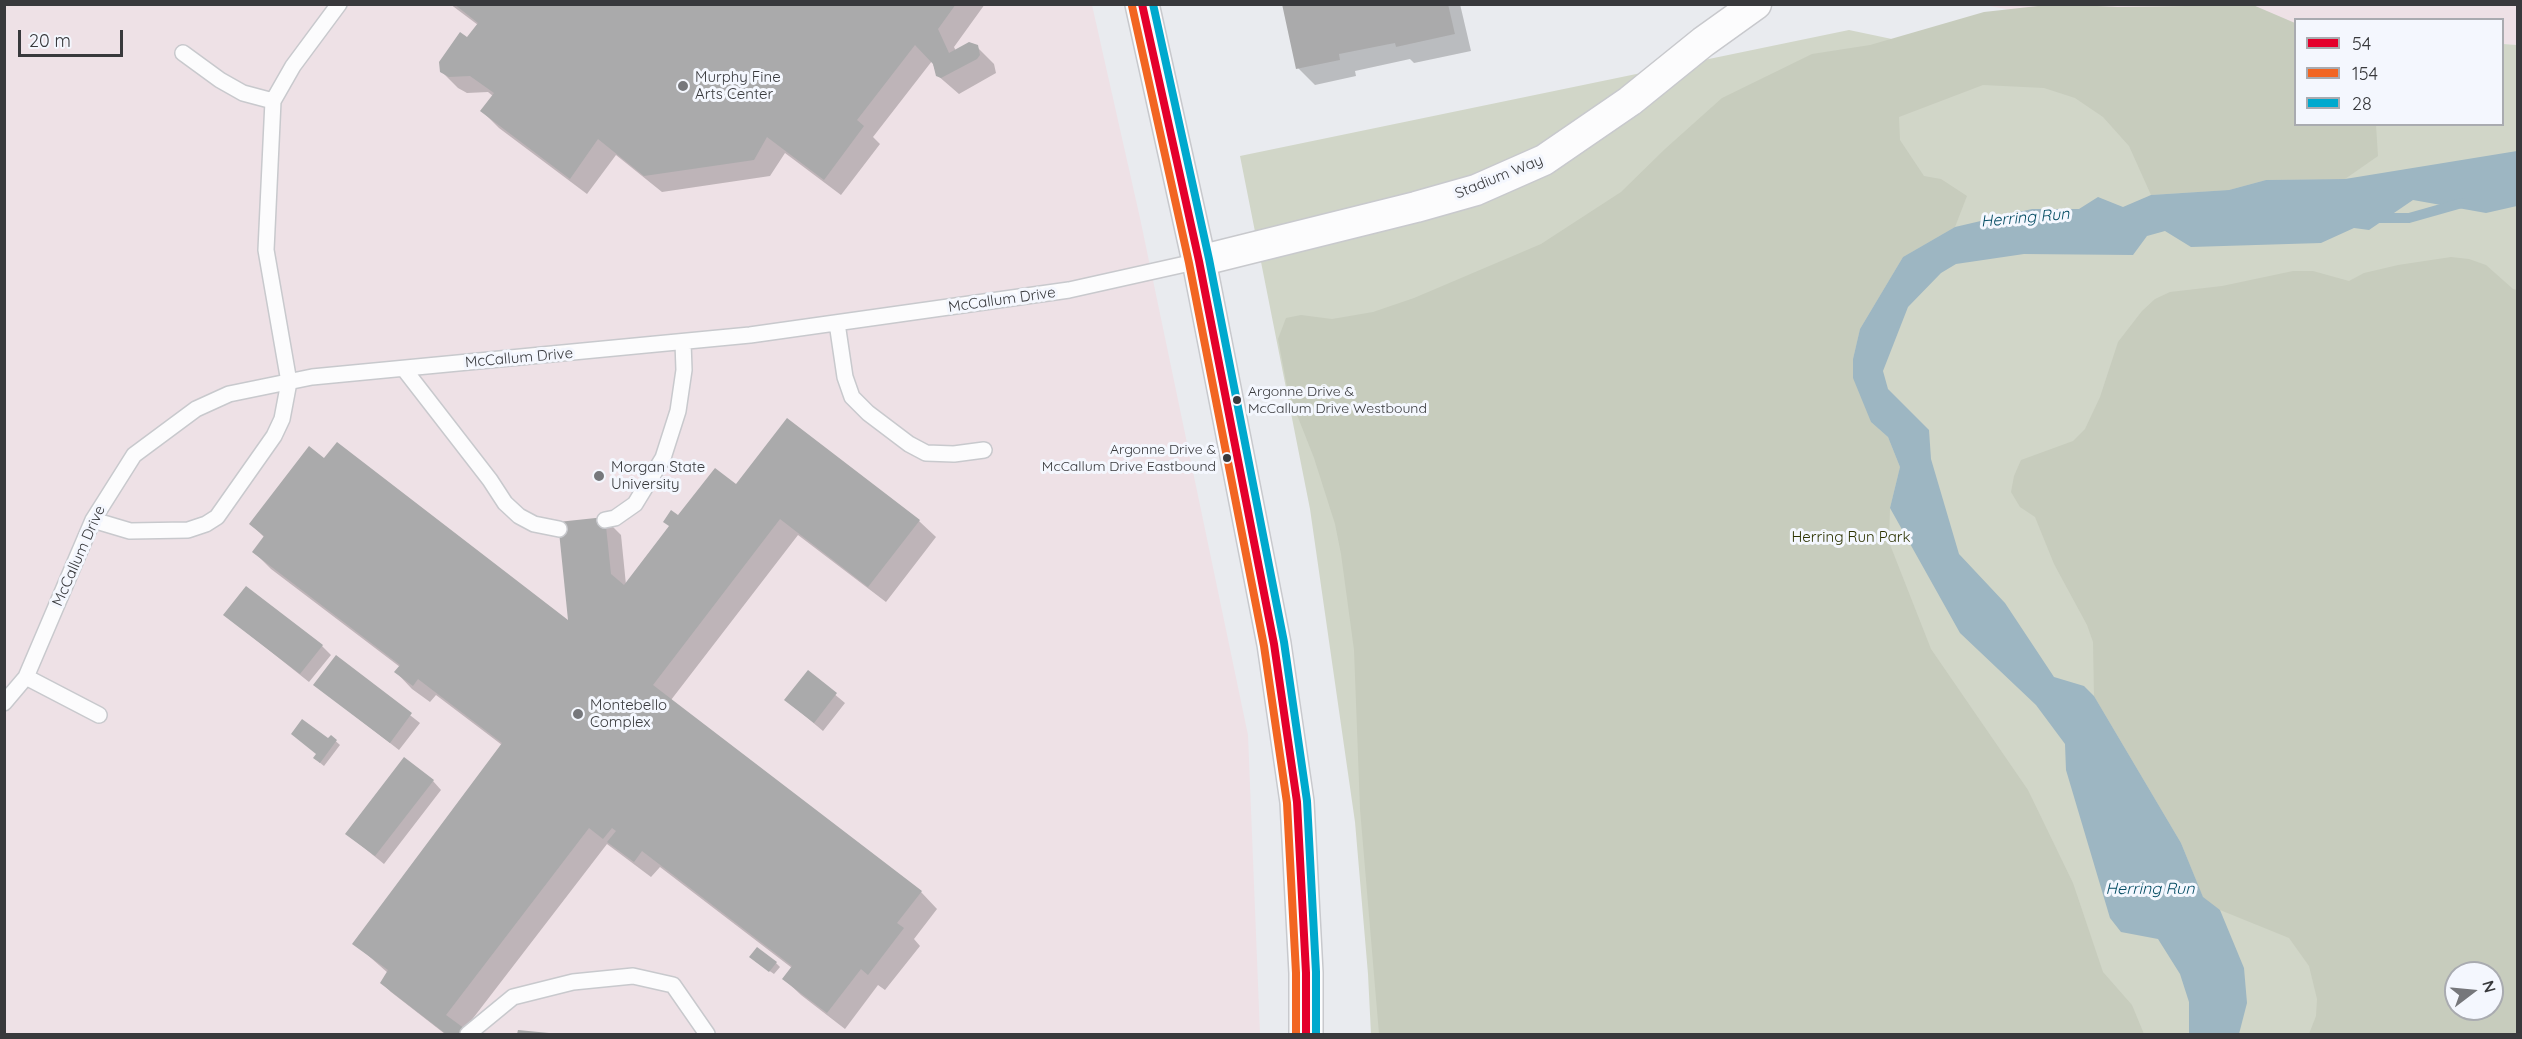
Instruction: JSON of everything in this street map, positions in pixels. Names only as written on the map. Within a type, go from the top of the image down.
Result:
[{"type":"main road","points":[[1142,4],[1199,261],[1266,597],[1297,802],[1306,973],[1306,1035]]},
{"type":"street","name":"Stadium Way","points":[[1199,261],[1466,193],[1544,160],[1630,101],[1703,42],[1756,4]]},
{"type":"lane","points":[[93,520],[130,531],[188,530],[206,524],[217,517],[274,436],[282,419],[289,382],[266,250],[273,101],[293,66],[339,4]]},
{"type":"lane","points":[[183,53],[220,80],[243,93],[273,101]]},
{"type":"lane","name":"McCallum Drive","points":[[4,703],[26,677],[93,520],[134,455],[196,409],[229,393],[312,377],[750,336],[1069,290],[1199,261]]},
{"type":"lane","points":[[837,323],[845,378],[852,397],[868,413],[909,444],[926,453],[954,454],[984,450]]},
{"type":"lane","points":[[605,520],[615,518],[635,504],[663,458],[678,411],[684,370],[683,342]]},
{"type":"lane","points":[[404,369],[490,480],[505,503],[519,516],[534,524],[558,529]]},
{"type":"lane","points":[[26,677],[99,715]]},
{"type":"lane","points":[[468,1035],[513,997],[573,982],[633,976],[674,985],[707,1035]]},
{"type":"shaded area","name":"Morgan State University","points":[[5,5],[1092,5],[1140,218],[1248,735],[1260,1034],[5,1034]]},
{"type":"shaded area","points":[[1984,5],[2517,5],[2517,45],[2504,44],[2504,18],[2294,18],[2294,31],[2038,15]]},
{"type":"green space","points":[[2056,4],[2118,7],[2253,5],[2294,23],[2294,126],[2376,126],[2378,156],[2345,179],[2266,180],[2229,190],[2151,195],[2129,146],[2103,117],[2075,98],[2044,88],[1983,85],[1899,117],[1900,140],[1924,176],[1941,179],[1967,196],[1955,227],[1903,257],[1860,329],[1853,359],[1871,422],[1888,437],[1900,467],[1890,508],[1889,542],[1931,649],[2028,790],[2073,883],[2103,972],[2132,1005],[2144,1034],[1379,1034],[1360,809],[1354,650],[1335,524],[1314,458],[1288,392],[1278,339],[1286,318],[1301,315],[1332,319],[1373,312],[1414,298],[1541,244],[1621,192],[1722,98],[1812,54],[1870,45],[1984,12]]},
{"type":"green space","name":"Herring Run Park","points":[[1849,30],[2294,124],[2294,126],[2504,126],[2504,44],[2517,45],[2517,1034],[1371,1034],[1355,822],[1310,509],[1240,156]]},
{"type":"green space","points":[[2451,257],[2469,259],[2486,265],[2517,290],[2517,1034],[2309,1034],[2316,1016],[2317,999],[2309,966],[2289,938],[2220,910],[2204,900],[2181,843],[2094,696],[2093,642],[2087,625],[2054,564],[2035,517],[2020,507],[2011,492],[2014,476],[2021,460],[2073,441],[2085,429],[2100,397],[2118,342],[2142,311],[2155,299],[2170,292],[2222,286],[2293,271],[2313,271],[2349,281],[2364,273]]},
{"type":"water","name":"Herring Run","points":[[2517,151],[2517,206],[2486,213],[2413,200],[2369,230],[2354,228],[2321,243],[2191,247],[2165,231],[2147,236],[2133,255],[2024,254],[1956,264],[1941,273],[1908,307],[1883,371],[1888,389],[1929,430],[1931,459],[1959,554],[2005,603],[2054,677],[2084,686],[2094,696],[2181,843],[2203,897],[2220,910],[2244,968],[2247,1003],[2239,1034],[2189,1034],[2189,1002],[2180,974],[2158,939],[2121,932],[2110,918],[2066,770],[2065,744],[2036,705],[1960,633],[1890,508],[1900,467],[1888,437],[1871,422],[1853,378],[1853,359],[1860,329],[1903,257],[1955,227],[2032,209],[2079,209],[2098,197],[2123,207],[2151,195],[2229,190],[2266,180],[2345,179]]},
{"type":"building","name":"Murphy Fine Arts Center","points":[[454,4],[956,4],[938,29],[949,53],[969,42],[978,45],[980,55],[977,59],[941,78],[936,76],[933,64],[915,45],[857,120],[864,126],[824,180],[767,137],[754,160],[644,176],[598,139],[570,179],[480,111],[494,93],[470,76],[449,77],[440,72],[439,62],[460,32],[467,37],[478,23]]},
{"type":"building","points":[[1282,4],[1448,4],[1455,34],[1396,47],[1395,43],[1339,54],[1340,60],[1296,69]]},
{"type":"building","name":"Montebello Complex","points":[[787,418],[920,520],[868,587],[780,519],[653,685],[922,891],[897,923],[904,928],[868,975],[861,969],[827,1013],[782,979],[792,966],[642,851],[634,862],[607,842],[616,831],[612,828],[603,839],[589,828],[446,1015],[472,1034],[446,1034],[380,983],[388,970],[352,944],[502,743],[418,679],[413,686],[394,672],[400,665],[252,552],[264,536],[249,524],[309,446],[324,458],[337,442],[568,620],[558,522],[605,517],[611,574],[624,585],[669,526],[663,522],[671,510],[678,515],[715,468],[736,484]]},
{"type":"building","points":[[246,586],[323,645],[300,674],[223,615]]},
{"type":"building","points":[[336,655],[412,713],[390,743],[313,685]]},
{"type":"building","points":[[808,670],[837,693],[814,723],[784,700]]},
{"type":"building","points":[[302,719],[328,738],[331,735],[337,740],[320,763],[313,758],[316,754],[291,734]]},
{"type":"building","points":[[404,757],[434,780],[375,856],[345,834]]},
{"type":"building","points":[[757,947],[777,962],[769,972],[749,957]]},
{"type":"building","points":[[518,1030],[549,1033],[549,1034],[517,1034]]},
{"type":"waterway","name":"Herring Run","points":[[2372,218],[2409,218],[2462,203]]},
{"type":"transit line","name":"54","points":[[1142,4],[1199,261],[1274,644],[1297,802],[1306,973],[1306,1034]]},
{"type":"transit line","name":"28","points":[[1153,4],[1209,259],[1284,642],[1307,801],[1316,972],[1316,1034]]},
{"type":"transit line","name":"154","points":[[1132,6],[1189,263],[1264,646],[1287,803],[1296,973],[1296,1034]]},
{"type":"place","name":"Murphy Fine Arts Center","points":[[683,86]]},
{"type":"place","name":"Argonne Drive & McCallum Drive Westbound","points":[[1237,400]]},
{"type":"place","name":"Argonne Drive & McCallum Drive Eastbound","points":[[1227,458]]},
{"type":"place","name":"Morgan State University","points":[[599,476]]},
{"type":"place","name":"Montebello Complex","points":[[578,714]]}]
